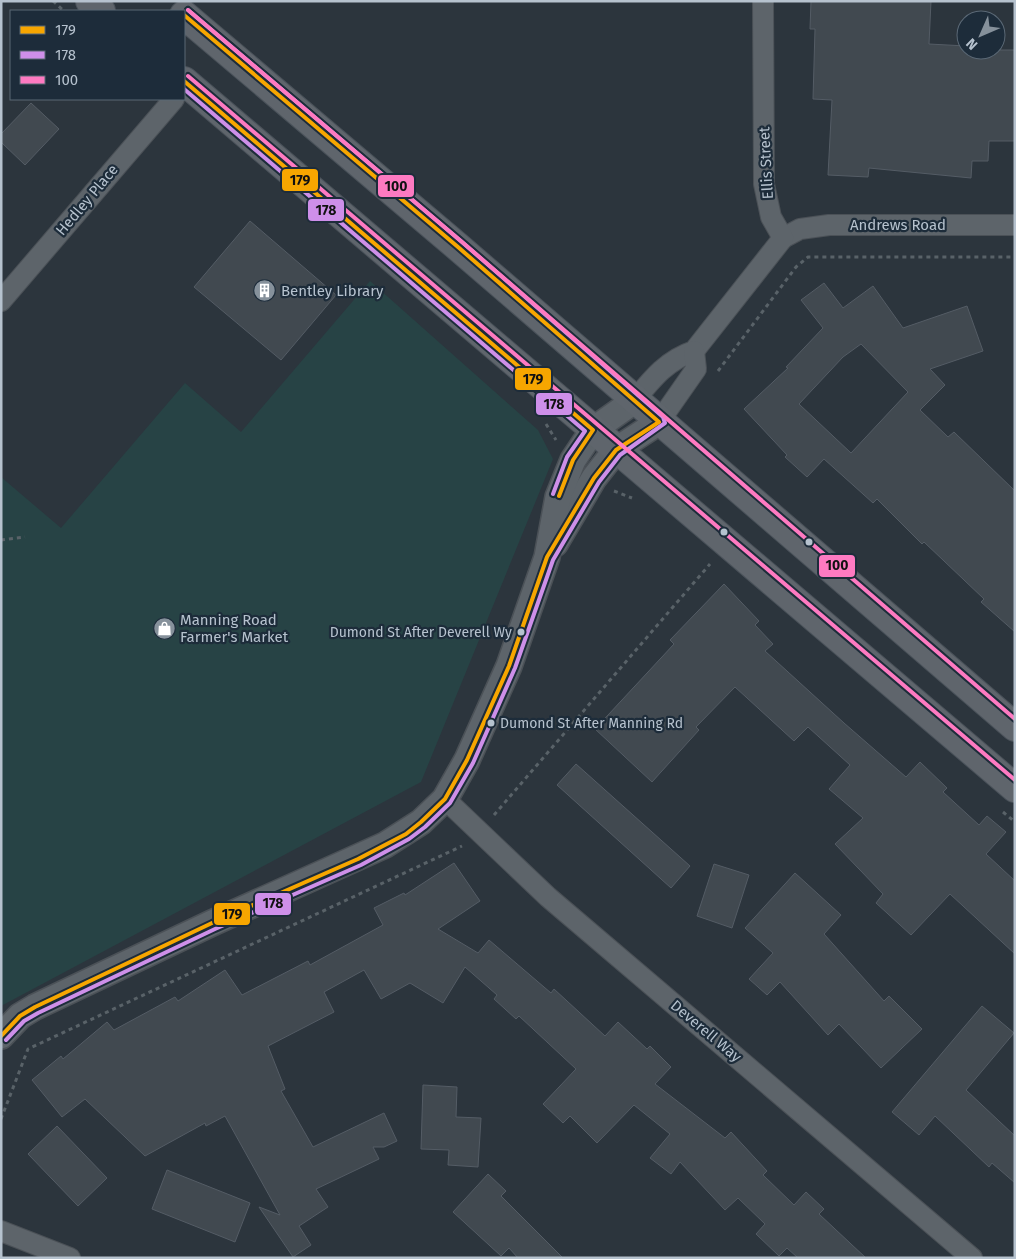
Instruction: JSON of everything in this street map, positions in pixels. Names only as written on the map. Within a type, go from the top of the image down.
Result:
[{"type":"main road","points":[[90,1],[100,10]]},
{"type":"main road","points":[[168,1],[179,10]]},
{"type":"main road","points":[[185,16],[458,246],[634,401],[1015,727]]},
{"type":"main road","points":[[185,90],[593,430],[1015,788]]},
{"type":"street","name":"Ellis Street","points":[[763,1],[764,184],[770,217],[783,238]]},
{"type":"street","name":"Hedley Place","points":[[1,301],[172,100]]},
{"type":"street","name":"Andrews Road","points":[[783,238],[800,229],[829,225],[1015,225]]},
{"type":"street","points":[[1,1036],[20,1016],[35,1007],[406,834],[445,799],[467,760],[509,666],[547,557],[558,498],[573,460],[593,430],[634,401],[653,378],[677,356],[694,351],[783,238]]},
{"type":"street","points":[[547,557],[594,478],[616,450],[659,422],[696,369],[694,351]]},
{"type":"street","name":"Deverell Way","points":[[445,799],[548,897],[972,1258]]},
{"type":"street","points":[[1,1231],[70,1258]]},
{"type":"path","points":[[53,1],[63,10]]},
{"type":"path","points":[[712,378],[796,267],[808,257],[1015,257]]},
{"type":"path","points":[[1,540],[25,538]]},
{"type":"path","points":[[490,819],[710,564]]},
{"type":"path","points":[[1,1119],[28,1049],[465,845]]},
{"type":"green space","points":[[370,281],[538,430],[553,459],[421,782],[1,1006],[1,477],[61,528],[185,383],[241,432]]},
{"type":"building","points":[[811,1],[931,1],[929,44],[956,45],[956,60],[1006,60],[1006,50],[1015,50],[1015,141],[989,141],[988,161],[972,161],[971,178],[869,168],[868,177],[828,175],[832,100],[813,99],[815,29],[810,29]]},
{"type":"building","points":[[31,103],[59,129],[25,165],[1,142],[1,134]]},
{"type":"building","name":"Bentley Library","points":[[250,221],[336,295],[281,360],[194,287]]},
{"type":"building","points":[[824,283],[843,308],[873,286],[903,328],[967,306],[983,351],[930,369],[945,385],[920,410],[948,437],[954,432],[1015,491],[1015,632],[981,602],[984,599],[924,542],[922,544],[877,499],[873,503],[824,459],[807,477],[785,457],[787,455],[744,409],[788,368],[786,367],[823,328],[801,300]],"holes":[[[861,344],[908,392],[851,453],[799,404],[843,357]]]},
{"type":"building","points":[[724,584],[759,621],[755,625],[773,644],[765,651],[844,723],[906,777],[920,762],[947,788],[943,792],[979,825],[987,816],[1006,832],[986,854],[1015,881],[1015,954],[950,894],[911,935],[876,903],[883,894],[835,844],[863,818],[829,789],[850,765],[808,727],[794,741],[735,687],[696,727],[699,730],[652,782],[595,729],[674,644],[670,640]]},
{"type":"building","points":[[576,764],[690,866],[671,888],[557,785]]},
{"type":"building","points":[[454,863],[480,901],[438,929],[478,953],[489,940],[551,993],[554,989],[605,1036],[618,1022],[647,1049],[650,1046],[671,1067],[655,1084],[725,1138],[731,1132],[767,1171],[763,1175],[794,1205],[806,1192],[824,1209],[819,1214],[866,1258],[798,1258],[787,1248],[779,1256],[756,1234],[765,1224],[738,1198],[725,1210],[680,1162],[671,1174],[650,1158],[670,1134],[634,1105],[597,1143],[570,1116],[563,1123],[543,1104],[576,1069],[519,1016],[516,1019],[494,999],[497,995],[465,967],[443,1003],[410,983],[381,999],[364,970],[324,992],[334,1012],[268,1046],[285,1089],[281,1091],[313,1147],[384,1113],[397,1141],[384,1147],[373,1147],[379,1159],[316,1189],[328,1207],[299,1226],[311,1245],[293,1257],[259,1207],[280,1215],[225,1116],[206,1126],[205,1123],[145,1156],[85,1099],[62,1117],[32,1080],[61,1056],[63,1059],[107,1022],[114,1030],[175,997],[178,1001],[225,970],[242,995],[308,961],[310,965],[383,925],[374,908],[404,893],[405,895]]},
{"type":"building","points":[[714,864],[749,875],[732,928],[697,916]]},
{"type":"building","points":[[795,873],[841,915],[824,934],[884,1001],[889,996],[922,1029],[881,1068],[839,1024],[828,1035],[780,982],[767,995],[749,979],[773,953],[745,928]]},
{"type":"building","points":[[982,1006],[1014,1033],[966,1090],[1015,1136],[1015,1183],[992,1163],[989,1167],[935,1116],[919,1135],[892,1112]]},
{"type":"building","points":[[423,1085],[457,1087],[456,1117],[481,1118],[478,1167],[448,1165],[449,1150],[421,1149]]},
{"type":"building","points":[[57,1126],[107,1178],[78,1206],[28,1154]]},
{"type":"building","points":[[167,1170],[250,1203],[235,1242],[152,1209]]},
{"type":"building","points":[[488,1174],[506,1191],[501,1196],[563,1258],[518,1258],[509,1248],[501,1256],[453,1212]]},
{"type":"transit line","name":"178","points":[[6,1040],[24,1021],[38,1013],[215,929],[361,865],[409,839],[425,827],[450,803],[473,763],[515,668],[553,560],[599,482],[620,455],[665,423],[663,417],[462,242],[188,10]]},
{"type":"transit line","name":"100","points":[[188,10],[462,242],[1015,719]]},
{"type":"transit line","name":"179","points":[[1,1036],[20,1016],[35,1007],[212,923],[358,859],[406,834],[421,822],[445,799],[467,760],[509,666],[547,557],[594,478],[616,450],[659,422],[458,247],[185,16]]},
{"type":"transit line","name":"100","points":[[188,76],[1015,780]]},
{"type":"transit line","name":"179","points":[[185,82],[593,430],[573,460],[559,496]]},
{"type":"transit line","name":"178","points":[[185,90],[585,431],[567,457],[553,494]]},
{"type":"place","name":"Bentley Library","points":[[265,291]]},
{"type":"place","name":"Manning Road Farmer's Market","points":[[164,629]]},
{"type":"place","name":"Dumond St After Deverell Wy","points":[[521,632]]},
{"type":"place","name":"Dumond St After Manning Rd","points":[[491,723]]}]
